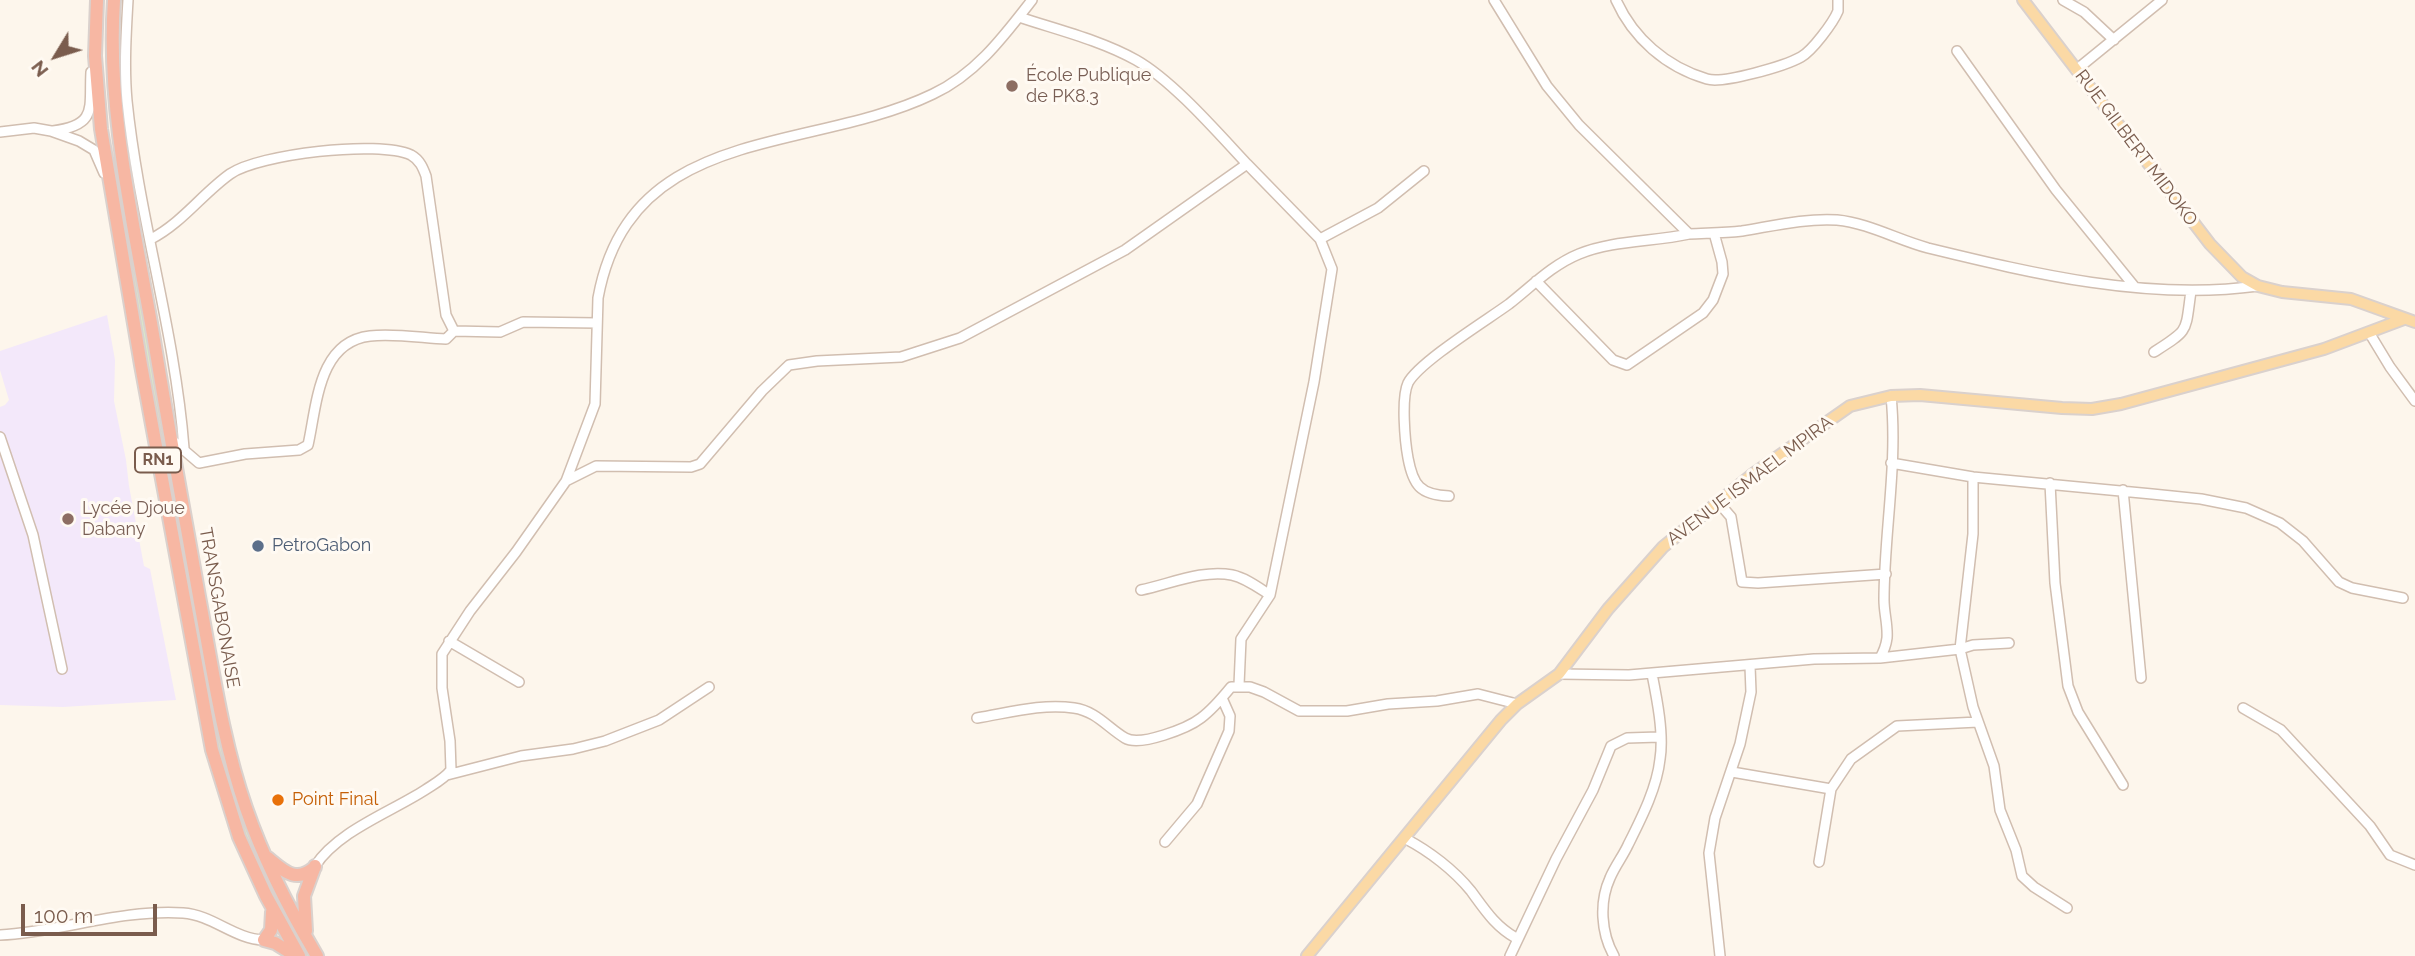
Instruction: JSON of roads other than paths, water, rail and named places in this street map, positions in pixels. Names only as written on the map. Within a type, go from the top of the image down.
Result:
[{"type":"highway","name":"TRANSGABONAISE","points":[[97,0],[97,100],[113,206],[212,750],[232,818],[272,908]]},
{"type":"highway","name":"TRANSGABONAISE","points":[[114,0],[114,99],[170,439],[225,728],[240,790],[263,852],[281,892],[317,956]]},
{"type":"highway","points":[[263,852],[289,874],[300,876],[315,866]]},
{"type":"highway","points":[[307,938],[304,897],[315,866]]},
{"type":"highway","points":[[272,908],[271,930],[264,940],[298,956]]},
{"type":"highway","name":"RN1","points":[[272,908],[298,956]]},
{"type":"main road","name":"RUE GILBERT MIDOKO","points":[[2023,0],[2210,244],[2235,271],[2258,286]]},
{"type":"main road","points":[[2258,286],[2282,292],[2351,299],[2368,303],[2409,321]]},
{"type":"main road","name":"AVENUE ISMAEL MPIRA","points":[[1307,956],[1501,720],[1517,704],[1559,674],[1643,568],[1663,547],[1785,450],[1850,407],[1891,396],[1920,395],[2092,409],[2121,404],[2324,349],[2409,321]]},
{"type":"street","points":[[128,0],[125,73],[127,100],[169,341],[184,448]]},
{"type":"street","points":[[447,775],[452,763],[440,668],[442,654],[566,481],[595,404],[600,284],[629,218],[668,181],[704,164],[772,140],[887,112],[936,93],[981,61],[1032,0]]},
{"type":"street","points":[[1494,0],[1527,58],[1579,125],[1689,234]]},
{"type":"street","points":[[1616,0],[1623,17],[1643,43],[1676,67],[1710,80],[1741,77],[1801,57],[1819,39],[1838,10],[1838,0]]},
{"type":"street","points":[[2063,0],[2084,12],[2114,40]]},
{"type":"street","points":[[2077,70],[2162,0]]},
{"type":"street","points":[[1019,17],[1119,51],[1140,62],[1209,122],[1320,239],[1332,269],[1314,382],[1270,595],[1241,639],[1239,685]]},
{"type":"street","points":[[1957,51],[2056,190],[2134,286]]},
{"type":"street","points":[[51,131],[74,127],[89,114],[92,98],[91,73],[95,56]]},
{"type":"street","points":[[0,132],[34,128],[51,131],[86,144],[94,150],[101,164],[113,206]]},
{"type":"street","points":[[151,239],[178,223],[231,174],[249,165],[331,149],[392,151],[410,155],[420,163],[426,176],[446,315],[454,331]]},
{"type":"street","points":[[566,481],[596,466],[691,467],[700,464],[762,391],[789,365],[901,357],[960,338],[1125,250],[1247,164]]},
{"type":"street","points":[[1320,239],[1378,208],[1424,171]]},
{"type":"street","points":[[1448,496],[1434,496],[1421,491],[1411,475],[1407,455],[1405,407],[1409,382],[1427,363],[1556,266],[1578,254],[1601,247],[1689,234],[1838,220],[1919,245],[2037,274],[2190,291],[2258,286]]},
{"type":"street","points":[[1536,281],[1613,360],[1627,365],[1703,313],[1713,300],[1723,274],[1714,233]]},
{"type":"street","points":[[2154,352],[2182,334],[2186,326],[2190,291]]},
{"type":"street","points":[[170,439],[199,463],[245,454],[299,450],[308,445],[321,384],[332,357],[345,345],[369,336],[446,339],[454,331],[500,332],[523,322],[597,323]]},
{"type":"street","points":[[2370,334],[2415,401]]},
{"type":"street","points":[[155,343],[169,341]]},
{"type":"street","points":[[1880,658],[1888,635],[1884,601],[1893,415],[1891,396]]},
{"type":"street","points":[[0,437],[33,535],[62,669]]},
{"type":"street","points":[[1891,463],[1973,477],[2201,499],[2246,508],[2280,523],[2303,541],[2339,582],[2352,588],[2403,598]]},
{"type":"street","points":[[1973,477],[1973,534],[1960,649],[1978,722],[1994,766],[2000,810],[2016,850],[2022,876],[2067,908]]},
{"type":"street","points":[[2050,483],[2054,583],[2068,686],[2078,712],[2123,785]]},
{"type":"street","points":[[2123,491],[2141,678]]},
{"type":"street","points":[[1717,502],[1731,517],[1742,582],[1886,574]]},
{"type":"street","points":[[1141,590],[1217,573],[1234,575],[1270,595]]},
{"type":"street","points":[[449,641],[519,682]]},
{"type":"street","points":[[1559,674],[1652,674],[1814,659],[1880,658],[1960,649],[1973,645],[2009,643]]},
{"type":"street","points":[[1720,956],[1709,853],[1715,818],[1732,772],[1751,692],[1750,666]]},
{"type":"street","points":[[1614,956],[1606,933],[1603,897],[1647,802],[1660,758],[1658,704],[1652,674]]},
{"type":"street","points":[[977,718],[1038,708],[1076,708],[1104,720],[1124,738],[1142,741],[1177,730],[1200,719],[1231,687],[1239,685],[1264,692],[1299,711],[1347,711],[1478,694],[1517,704]]},
{"type":"street","points":[[315,866],[336,842],[447,775],[522,756],[573,749],[605,741],[659,719],[709,687]]},
{"type":"street","points":[[1165,842],[1197,804],[1229,731],[1230,716],[1222,698]]},
{"type":"street","points":[[2243,708],[2281,730],[2370,826],[2390,855],[2415,865]]},
{"type":"street","points":[[1819,862],[1831,789],[1851,759],[1897,726],[1978,722]]},
{"type":"street","points":[[1510,956],[1516,938],[1593,790],[1611,746],[1627,738],[1659,737]]},
{"type":"street","points":[[1732,772],[1831,789]]},
{"type":"street","points":[[1405,839],[1454,873],[1487,915],[1502,930],[1516,938]]},
{"type":"street","points":[[0,935],[116,916],[177,912],[204,917],[248,939],[264,940]]},
{"type":"place","name":"École Publique de PK8.3","points":[[1012,86]]},
{"type":"place","name":"Lycée Djoue Dabany","points":[[68,519]]},
{"type":"place","name":"PetroGabon","points":[[258,546]]},
{"type":"place","name":"Point Final","points":[[278,800]]}]
